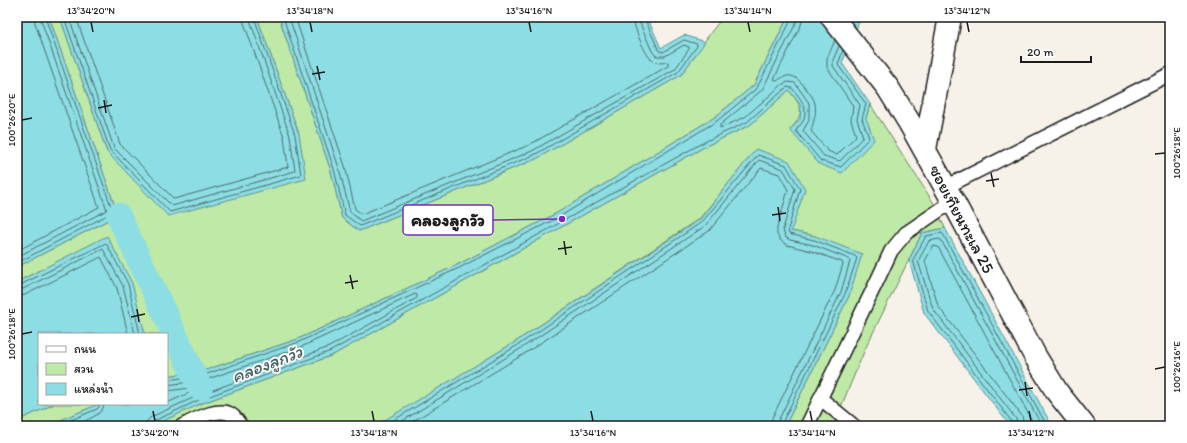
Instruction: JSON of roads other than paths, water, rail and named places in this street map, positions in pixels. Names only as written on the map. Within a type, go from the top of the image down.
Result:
[{"type":"street","name":"ซอยเทียนทะเล 25","points":[[832,17],[888,88],[925,149],[1039,362],[1057,392],[1084,426]]},
{"type":"street","points":[[925,149],[950,17]]},
{"type":"lane","points":[[807,426],[891,251],[906,233],[949,194],[1170,74]]},
{"type":"lane","points":[[820,398],[854,426]]},
{"type":"lane","points":[[182,426],[208,414],[227,413],[233,416],[241,426]]},
{"type":"water","points":[[17,17],[49,17],[118,215],[17,267]]},
{"type":"water","points":[[60,17],[257,17],[299,134],[306,179],[168,216],[107,152]]},
{"type":"water","points":[[279,17],[647,17],[661,48],[684,35],[705,42],[681,75],[536,159],[359,231],[342,218],[331,171]]},
{"type":"water","points":[[788,17],[861,17],[842,63],[870,104],[866,118],[874,140],[842,173],[819,164],[790,130],[800,119],[801,106],[789,90],[750,125],[706,146],[333,355],[200,404],[152,426],[46,426],[97,405],[168,405],[168,376],[203,371],[298,339],[457,265],[557,213],[715,117],[754,85]]},
{"type":"water","points":[[756,149],[789,161],[805,189],[791,231],[815,236],[862,254],[849,296],[785,426],[375,426],[515,342],[700,219]]},
{"type":"water","points":[[945,228],[1052,426],[1010,426],[924,313],[909,260],[922,233]]},
{"type":"water","points":[[107,236],[132,283],[145,333],[38,333],[38,405],[52,405],[17,421],[17,282]]},
{"type":"waterway","points":[[118,215],[200,388]]},
{"type":"place","name":"คลองลูกวัว","points":[[562,219]]}]
